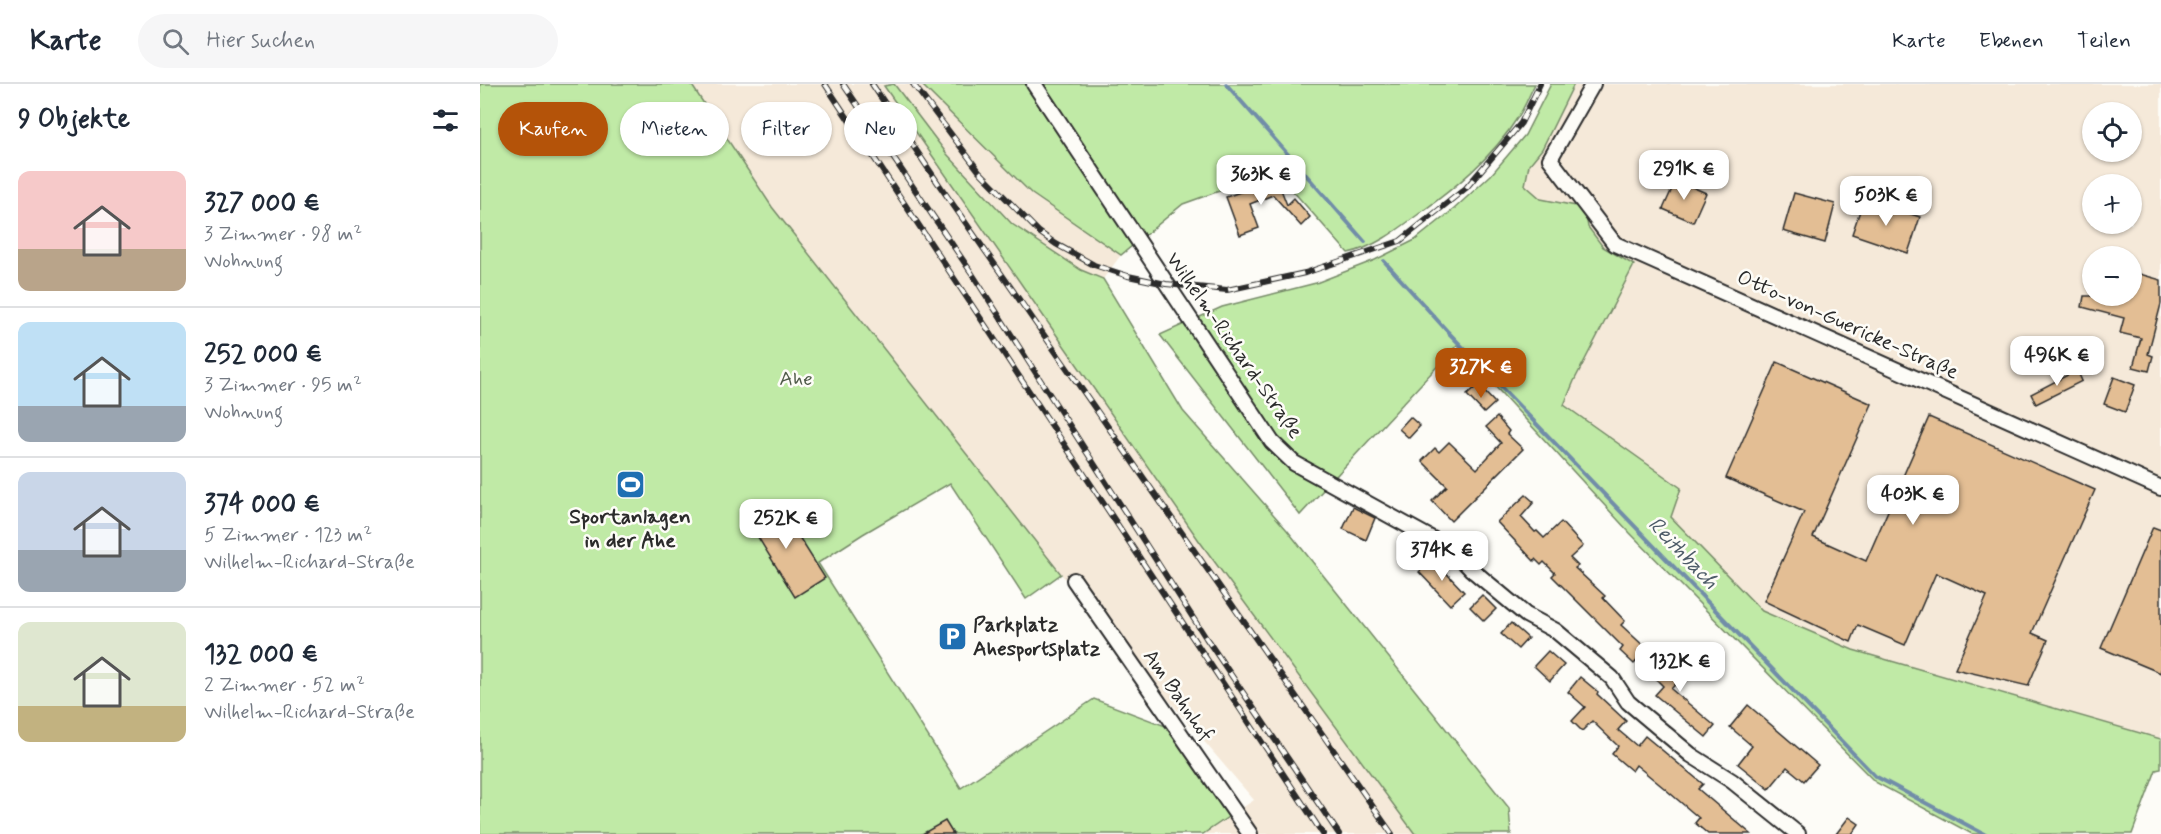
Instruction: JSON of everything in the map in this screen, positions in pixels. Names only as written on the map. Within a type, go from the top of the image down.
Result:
[{"type":"street","name":"Wilhelm-Richard-Straße","points":[[1034,84],[1272,442],[1282,453],[1294,463],[1454,550],[1471,569],[1527,615],[1556,631],[1612,678],[1628,702],[1691,755],[1732,781],[1798,834]]},
{"type":"street","name":"Otto-von-Guericke-Straße","points":[[1593,84],[1550,159],[1615,244],[2161,488]]},
{"type":"street","name":"Am Bahnhof","points":[[1074,580],[1250,834]]},
{"type":"shaded area","points":[[691,84],[891,84],[885,86],[896,102],[844,102],[844,156],[917,156],[917,132],[1200,542],[1415,834],[1203,834],[1254,800],[1061,574],[772,207],[729,142],[729,102],[703,102]]},
{"type":"shaded area","points":[[894,84],[921,84],[1032,194],[1121,255],[1103,279],[1081,270],[1012,224],[947,154],[917,114],[917,102],[908,102]]},
{"type":"shaded area","points":[[1574,84],[2161,84],[2161,739],[1853,650],[1762,611],[1670,517],[1681,488],[1564,405],[1634,265],[1603,247],[1588,227],[1586,216],[1576,206],[1541,199],[1525,185],[1529,165],[1542,149]]},
{"type":"green space","name":"Ahe","points":[[480,84],[691,84],[703,102],[620,102],[620,156],[729,156],[729,142],[772,207],[1061,574],[1026,599],[950,483],[818,563],[961,788],[1094,699],[1171,728],[1231,815],[1203,834],[480,834]]},
{"type":"green space","points":[[894,84],[908,102],[895,102],[884,86]]},
{"type":"green space","points":[[921,84],[1535,84],[1508,132],[1485,159],[1445,194],[1400,227],[1384,238],[1357,251],[1348,253],[1275,171],[1183,204],[1121,255],[1032,194]]},
{"type":"green space","points":[[1551,84],[1574,84],[1542,149],[1529,165],[1525,185],[1541,199],[1576,206],[1586,216],[1588,227],[1603,247],[1634,265],[1564,405],[1681,488],[1671,517],[1762,611],[1853,650],[2161,739],[2161,769],[2156,770],[2132,834],[1972,834],[1875,782],[1630,533],[1457,345],[1300,515],[1160,335],[1222,307],[1316,283],[1375,260],[1415,240],[1491,175],[1525,135]]},
{"type":"green space","points":[[917,114],[947,154],[1012,224],[1081,270],[1103,279],[1183,411],[1287,530],[1509,808],[1511,834],[1415,834],[1200,542],[917,134]]},
{"type":"building","points":[[1277,179],[1287,205],[1294,198],[1310,217],[1301,226],[1273,195],[1250,204],[1259,228],[1240,235],[1226,197]]},
{"type":"building","points":[[1676,180],[1706,193],[1693,222],[1663,209]]},
{"type":"building","points":[[1794,193],[1835,204],[1825,243],[1783,231]]},
{"type":"building","points":[[1863,202],[1920,217],[1908,253],[1852,234]]},
{"type":"building","points":[[2142,275],[2161,280],[2161,304],[2148,354],[2153,356],[2149,371],[2133,367],[2141,338],[2120,333],[2124,318],[2082,307],[2142,306]]},
{"type":"building","points":[[1777,362],[1872,404],[1813,537],[1866,561],[1929,417],[2095,490],[2032,633],[2048,640],[2028,686],[1955,669],[1987,596],[1936,573],[1905,645],[1858,625],[1851,642],[1764,601],[1804,512],[1726,478]]},
{"type":"building","points":[[2077,370],[2082,381],[2036,404],[2031,394]]},
{"type":"building","points":[[2114,377],[2135,385],[2125,412],[2104,404]]},
{"type":"building","points":[[1478,385],[1495,403],[1484,413],[1467,395]]},
{"type":"building","points":[[1410,417],[1420,426],[1409,438],[1399,429]]},
{"type":"building","points":[[1497,417],[1509,431],[1507,434],[1523,449],[1451,521],[1432,501],[1447,486],[1422,461],[1435,448],[1439,452],[1449,442],[1477,469],[1501,443],[1486,427]]},
{"type":"building","points":[[1526,495],[1534,502],[1521,517],[1535,532],[1537,531],[1544,538],[1561,522],[1583,546],[1570,558],[1578,566],[1575,568],[1605,596],[1603,598],[1625,621],[1621,625],[1647,649],[1634,664],[1620,651],[1623,647],[1552,576],[1555,573],[1544,562],[1541,565],[1535,559],[1534,561],[1497,522]]},
{"type":"building","points":[[777,502],[825,578],[795,597],[748,521]]},
{"type":"building","points":[[1353,507],[1375,518],[1366,540],[1343,529]]},
{"type":"building","points":[[2153,527],[2161,530],[2161,673],[2101,648]]},
{"type":"building","points":[[1433,559],[1464,592],[1450,605],[1419,572]]},
{"type":"building","points":[[1482,595],[1496,609],[1484,621],[1470,607]]},
{"type":"building","points":[[1511,623],[1528,638],[1518,649],[1501,634]]},
{"type":"building","points":[[1673,650],[1691,668],[1671,689],[1715,726],[1706,737],[1655,695],[1663,686],[1656,679],[1666,668],[1660,663]]},
{"type":"building","points":[[1548,651],[1564,665],[1550,681],[1534,666]]},
{"type":"building","points":[[1580,677],[1626,721],[1618,730],[1637,746],[1645,736],[1703,784],[1698,789],[1751,834],[1708,834],[1695,823],[1699,818],[1664,788],[1636,765],[1632,771],[1612,754],[1618,746],[1592,721],[1582,731],[1572,721],[1585,707],[1568,692]]},
{"type":"building","points":[[1748,705],[1818,765],[1804,781],[1787,767],[1769,789],[1738,764],[1752,746],[1730,727]]},
{"type":"building","points":[[1849,817],[1859,824],[1852,834],[1836,834]]},
{"type":"building","points":[[945,821],[953,834],[922,834]]},
{"type":"waterway","name":"Reithbach","points":[[1226,84],[1365,242]]},
{"type":"waterway","name":"Reithbach","points":[[1384,261],[1448,332],[1875,776],[1984,834]]},
{"type":"railway","points":[[825,84],[1323,834]]},
{"type":"railway","points":[[843,84],[971,272],[1206,638],[1339,834]]},
{"type":"railway","points":[[872,84],[940,186],[1392,834]]},
{"type":"railway","points":[[913,84],[979,171],[1039,232],[1056,244],[1094,265],[1128,276],[1166,284],[1227,290],[1305,273],[1400,241],[1466,188],[1521,123],[1540,84]]},
{"type":"place","name":"Sportanlagen in der Ahe","points":[[630,485]]},
{"type":"place","name":"Parkplatz Ahesportsplatz","points":[[952,636]]}]
